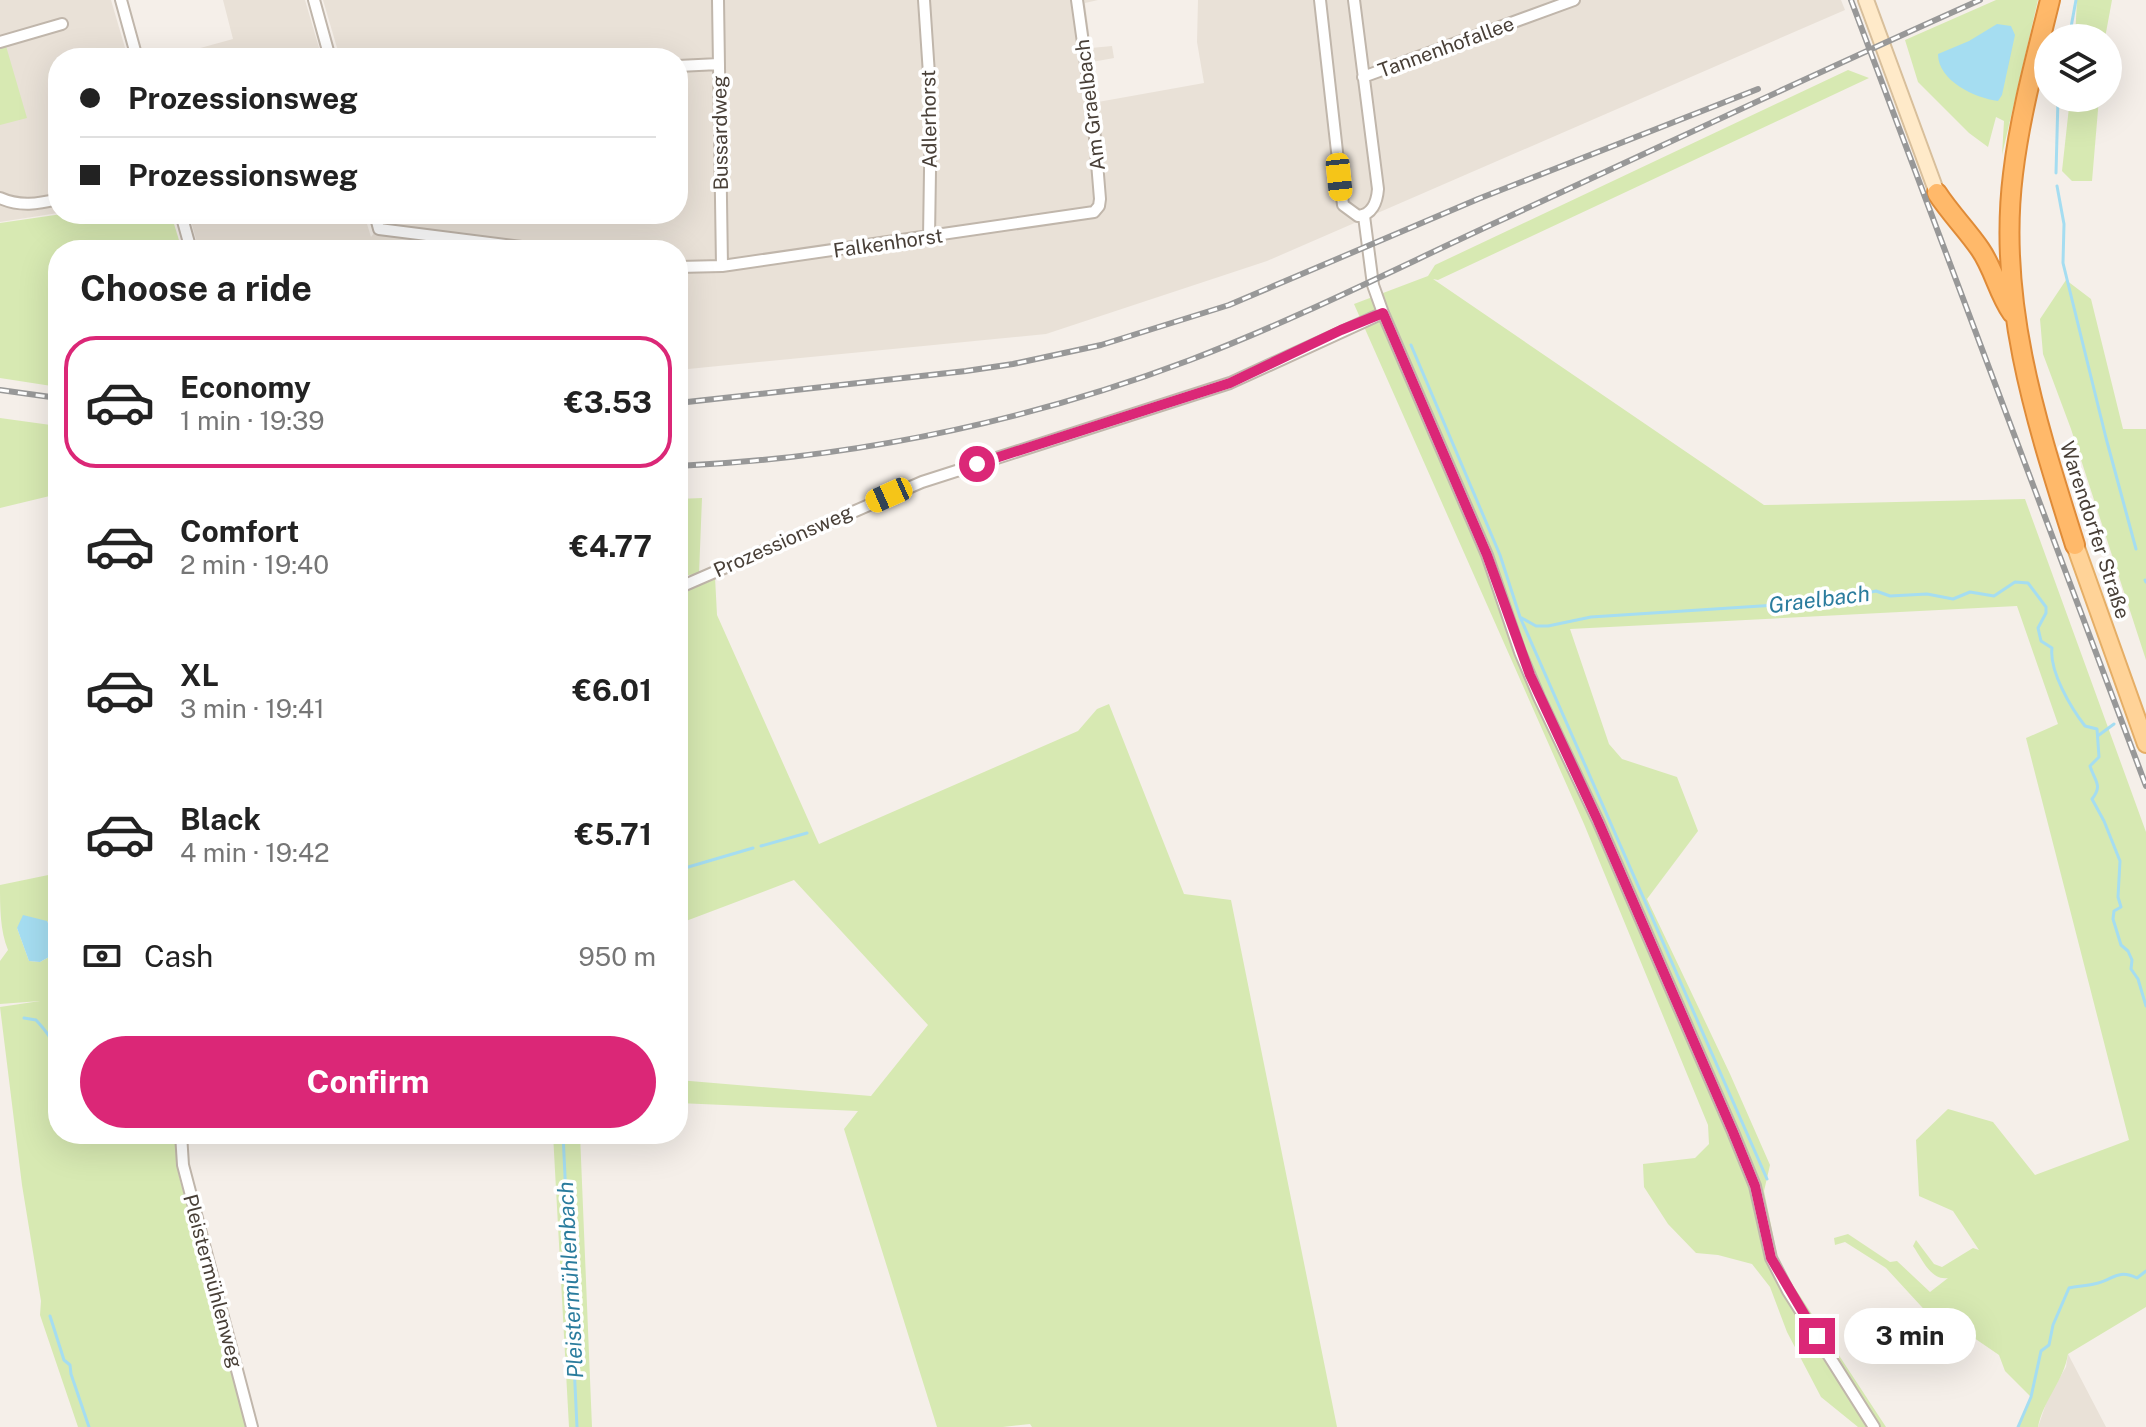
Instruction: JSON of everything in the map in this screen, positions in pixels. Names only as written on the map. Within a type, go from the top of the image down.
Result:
[{"type":"highway","points":[[2013,315],[2010,235],[2012,181],[2026,99],[2050,0]]},
{"type":"highway","points":[[1937,193],[1981,251],[2000,296],[2013,315]]},
{"type":"highway","name":"Warendorfer Straße","points":[[2013,315],[2035,420],[2075,545]]},
{"type":"main road","points":[[1866,0],[1937,193]]},
{"type":"main road","name":"Warendorfer Straße","points":[[2075,545],[2146,744]]},
{"type":"street","points":[[121,0],[134,48]]},
{"type":"street","points":[[314,0],[327,48]]},
{"type":"street","name":"Bussardweg","points":[[718,0],[722,266]]},
{"type":"street","name":"Adlerhorst","points":[[924,0],[931,104],[929,237]]},
{"type":"street","name":"Am Graelbach","points":[[1077,0],[1093,114],[1100,199],[1097,209]]},
{"type":"street","points":[[1320,0],[1343,205],[1353,215],[1364,216]]},
{"type":"street","points":[[1354,0],[1378,189],[1376,203],[1364,216]]},
{"type":"street","name":"Tannenhofallee","points":[[1363,77],[1574,0]]},
{"type":"street","points":[[0,42],[62,24]]},
{"type":"street","points":[[688,66],[719,64]]},
{"type":"street","points":[[0,198],[10,203],[31,205],[48,201]]},
{"type":"street","name":"Falkenhorst","points":[[688,267],[722,266],[929,237],[1084,214],[1097,209]]},
{"type":"street","points":[[1364,216],[1373,285],[1383,313],[1487,555],[1530,675],[1598,821],[1733,1132],[1755,1186],[1771,1258],[1788,1291],[1874,1427]]},
{"type":"street","points":[[378,224],[379,229],[466,240]]},
{"type":"street","name":"Prozessionsweg","points":[[688,584],[911,486],[1230,383],[1383,313]]},
{"type":"street","name":"Pleistermühlenweg","points":[[182,1144],[183,1165],[252,1427]]},
{"type":"shaded area","points":[[0,0],[111,0],[125,48],[48,48],[48,215],[0,222]]},
{"type":"shaded area","points":[[223,0],[305,0],[319,48],[200,48],[233,39]]},
{"type":"shaded area","points":[[323,0],[1098,0],[1085,3],[1091,48],[1112,46],[1114,58],[1092,62],[1098,102],[1204,83],[1197,42],[1198,0],[1841,0],[1845,10],[1267,261],[1046,334],[688,369],[688,240],[196,240],[192,224],[367,224],[371,237],[381,224],[688,224],[688,48],[337,48]]},
{"type":"shaded area","points":[[2068,1354],[2106,1427],[2038,1427],[2048,1398],[2066,1367]]},
{"type":"green space","points":[[1996,0],[2038,0],[2002,155],[2004,121],[1996,117],[1988,147],[1969,133],[1918,82],[1905,40]]},
{"type":"green space","points":[[2077,0],[2112,0],[2108,24],[2076,24]]},
{"type":"green space","points":[[6,46],[27,118],[0,125],[0,48]]},
{"type":"green space","points":[[1848,70],[1869,78],[1438,280],[1433,279],[1764,505],[2025,499],[2146,832],[2146,1307],[2068,1354],[2038,1427],[2018,1427],[2031,1397],[2005,1371],[1999,1355],[1939,1314],[1932,1318],[1886,1268],[1845,1242],[1835,1245],[1834,1238],[1848,1234],[1890,1262],[1897,1261],[1930,1292],[1948,1278],[1937,1276],[1928,1268],[1913,1246],[1916,1240],[1934,1264],[1942,1267],[1973,1248],[1979,1250],[1953,1211],[1919,1196],[1916,1140],[1948,1109],[1993,1122],[2035,1175],[2129,1140],[2026,738],[2058,724],[2017,606],[1570,629],[1609,744],[1622,759],[1677,777],[1698,831],[1647,899],[1770,1165],[1764,1191],[1779,1264],[1886,1427],[1858,1427],[1821,1397],[1787,1332],[1770,1287],[1752,1264],[1696,1253],[1668,1224],[1644,1187],[1643,1164],[1695,1158],[1709,1144],[1708,1125],[1584,824],[1354,304],[1428,276],[1435,265]]},
{"type":"green space","points":[[2068,112],[2098,112],[2092,181],[2072,181],[2062,171]]},
{"type":"green space","points":[[48,216],[48,224],[174,224],[179,240],[48,240],[48,385],[0,378],[0,223]]},
{"type":"green space","points":[[2066,280],[2091,299],[2123,429],[2146,429],[2146,660],[2071,429],[2043,354],[2040,319]]},
{"type":"green space","points":[[0,418],[48,425],[48,496],[0,508]]},
{"type":"green space","points":[[702,498],[699,574],[688,575],[688,499]]},
{"type":"green space","points":[[715,577],[717,615],[819,844],[1078,731],[1097,709],[1109,704],[1184,894],[1231,900],[1337,1427],[1032,1427],[1030,1424],[937,1427],[844,1129],[858,1111],[688,1103],[688,1081],[871,1096],[928,1025],[794,880],[688,920],[688,589]]},
{"type":"green space","points":[[48,875],[48,923],[17,928],[29,961],[40,962],[48,958],[48,1144],[175,1144],[179,1176],[200,1254],[206,1256],[247,1427],[78,1427],[40,1315],[41,1301],[22,1185],[0,1007],[40,1001],[0,1004],[0,961],[8,950],[2,927],[0,885]]},
{"type":"green space","points":[[554,1144],[580,1144],[592,1427],[569,1427]]},
{"type":"water","points":[[1997,24],[2011,26],[2015,35],[1998,101],[1969,92],[1951,80],[1940,64],[1938,54],[1969,41]]},
{"type":"water","points":[[23,915],[47,921],[48,958],[40,962],[29,961],[17,928]]},
{"type":"waterway","points":[[2072,24],[2076,0]]},
{"type":"waterway","points":[[2056,173],[2058,112]]},
{"type":"waterway","points":[[2057,186],[2064,224],[2063,263],[2136,549]]},
{"type":"waterway","points":[[1411,345],[1500,555],[1520,617],[1767,1179]]},
{"type":"waterway","name":"Graelbach","points":[[1520,617],[1536,626],[1548,626],[1591,617],[1807,603],[1876,591],[1890,596],[1927,594],[1953,599],[1970,592],[1994,596],[2015,582],[2028,583],[2046,607],[2038,628],[2041,641],[2052,648],[2054,667],[2062,689],[2085,726],[2097,729],[2099,757],[2090,766],[2098,787],[2092,799],[2120,861],[2118,897],[2121,907],[2114,911],[2113,919],[2121,945],[2132,960],[2131,969],[2138,979],[2146,1006]]},
{"type":"waterway","points":[[2099,735],[2114,724]]},
{"type":"waterway","name":"Pleistermühlenbach","points":[[761,846],[807,833]]},
{"type":"waterway","name":"Pleistermühlenbach","points":[[688,867],[753,848]]},
{"type":"waterway","points":[[24,1018],[36,1020],[48,1035]]},
{"type":"waterway","name":"Pleistermühlenbach","points":[[563,1144],[577,1427]]},
{"type":"waterway","name":"Graelbach","points":[[2018,1427],[2031,1397],[2041,1351],[2049,1345],[2053,1325],[2069,1288],[2124,1274],[2137,1278],[2146,1271]]},
{"type":"waterway","points":[[50,1316],[64,1360],[70,1365],[89,1427]]},
{"type":"railway","points":[[1851,0],[2146,786]]},
{"type":"railway","points":[[688,465],[809,455],[938,433],[1065,402],[1190,360],[1306,311],[1980,0]]},
{"type":"railway","points":[[688,402],[966,371],[1101,345],[1229,305],[1478,199],[1758,89]]},
{"type":"railway","points":[[0,390],[48,397]]},
{"type":"route","points":[[977,464],[1230,383],[1383,313],[1487,555],[1539,697],[1598,821],[1733,1132],[1755,1186],[1771,1258],[1817,1336]]}]
